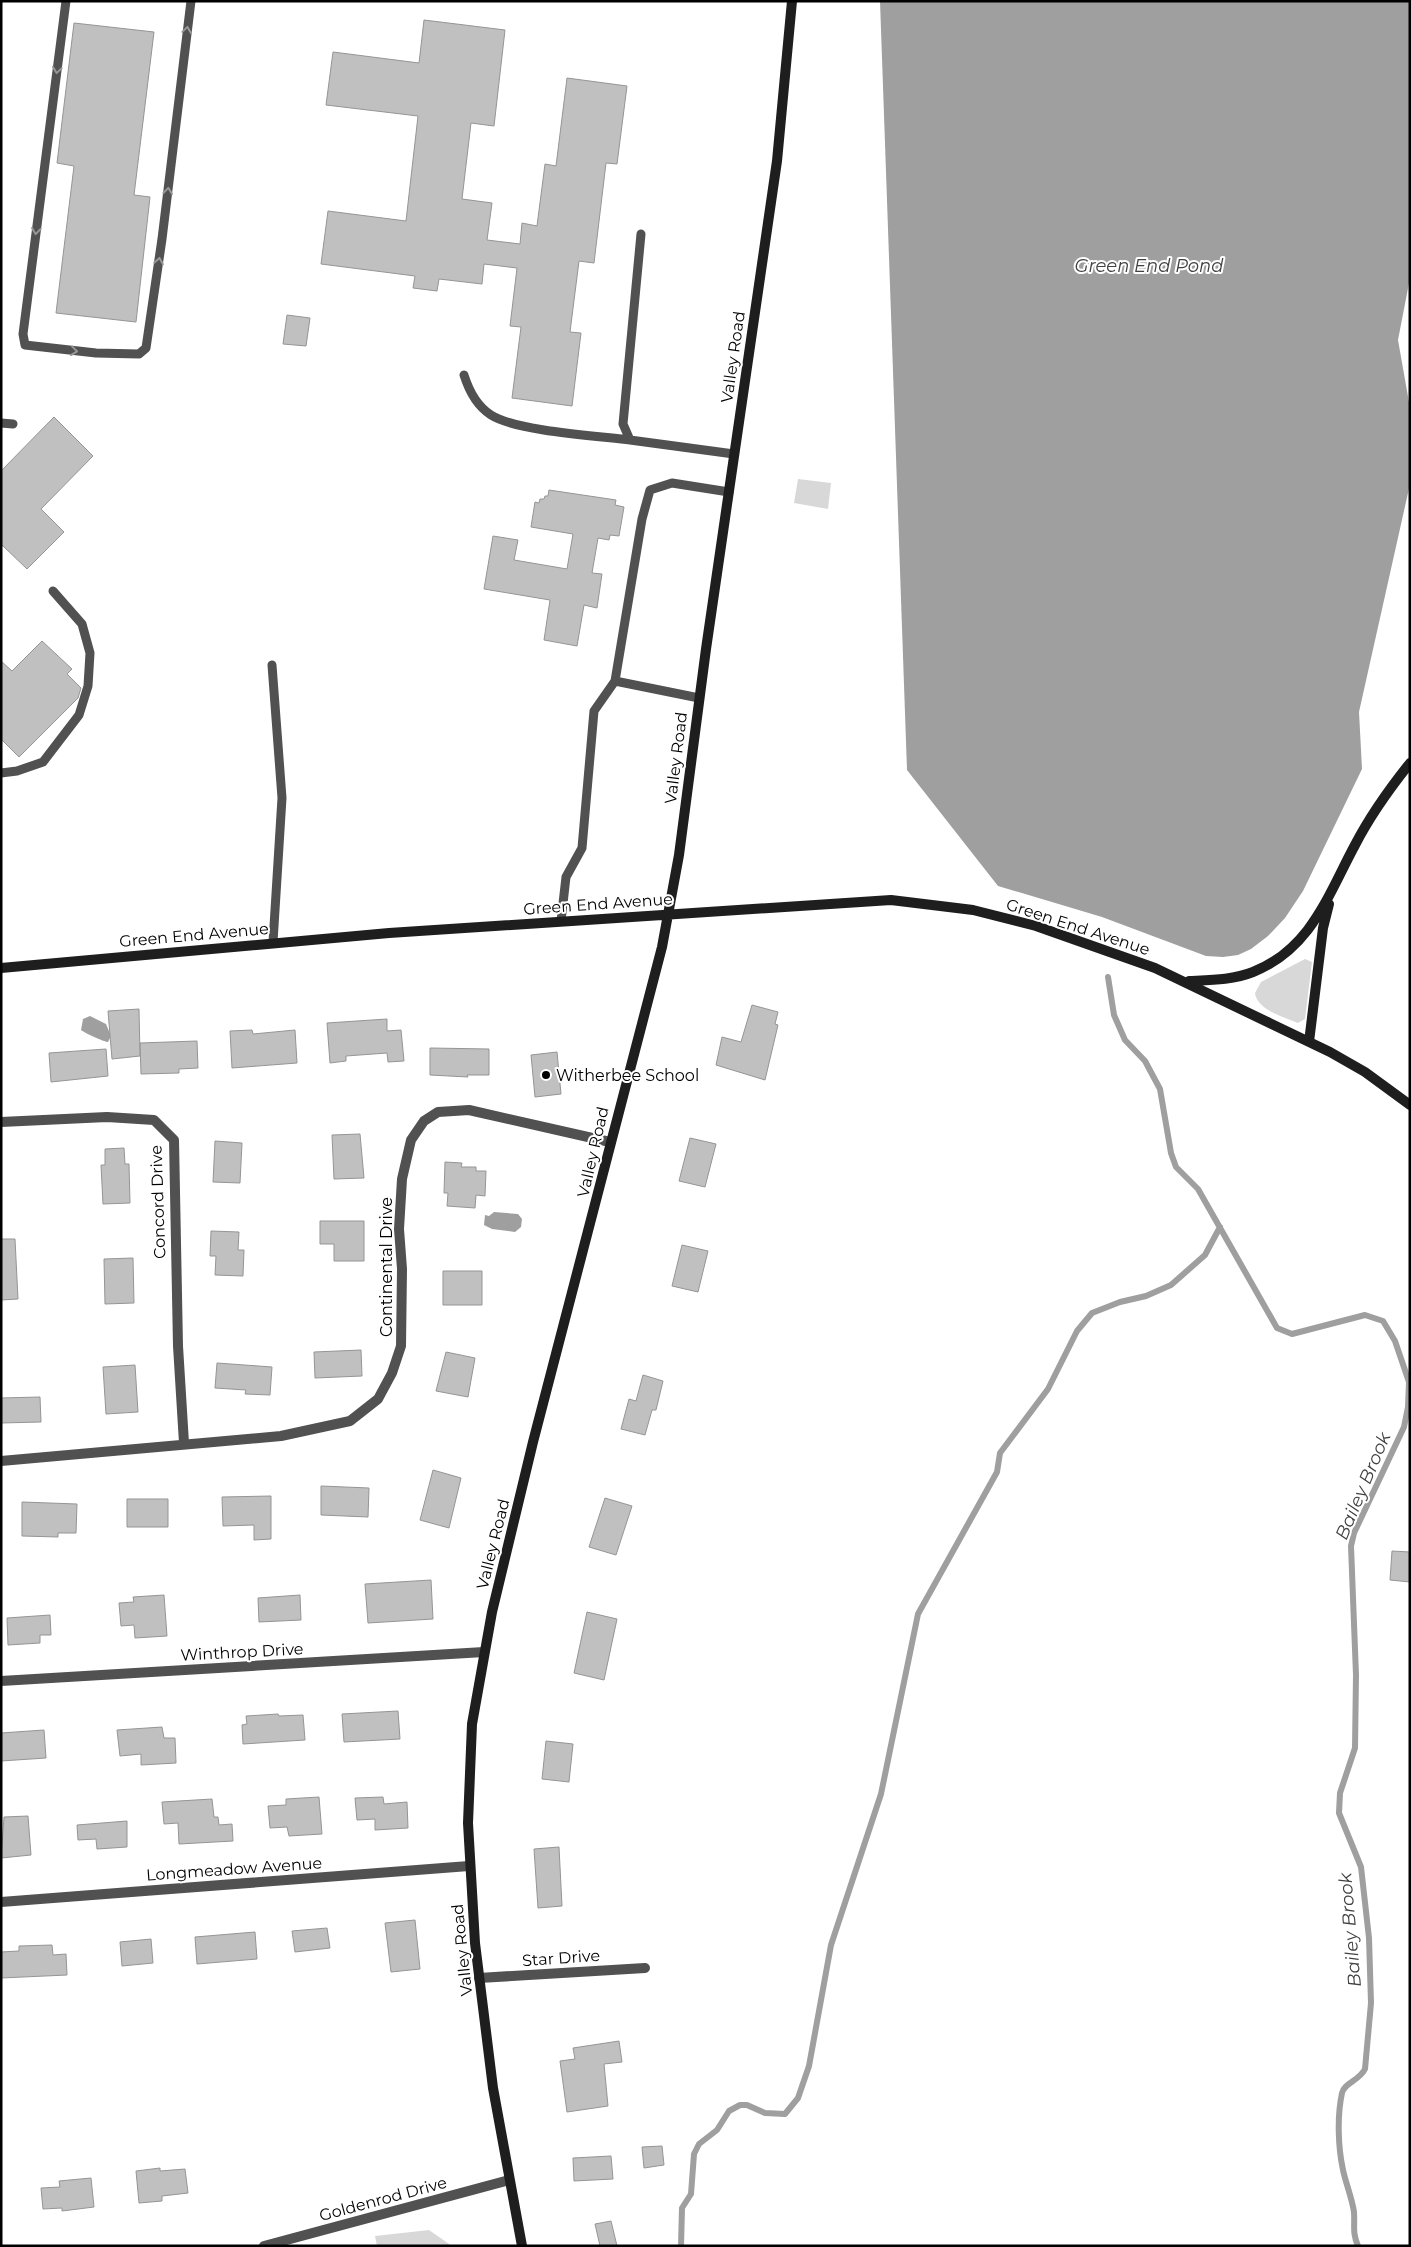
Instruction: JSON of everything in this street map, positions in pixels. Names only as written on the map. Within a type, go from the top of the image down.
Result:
[{"type":"main road","name":"Valley Road","points":[[522,2246],[493,2088],[479,1978],[469,1866],[472,1724],[492,1612],[531,1451],[594,1216],[610,1142],[662,947],[679,855],[699,698],[777,161],[792,1]]},
{"type":"main road","name":"Green End Avenue","points":[[1186,981],[1223,979],[1252,973],[1276,960],[1301,940],[1330,897],[1355,844],[1393,784],[1410,763]]},
{"type":"main road","name":"Green End Avenue","points":[[1,968],[273,942],[891,900],[964,909],[1036,926],[1097,946],[1186,981],[1309,1042],[1323,928],[1330,897]]},
{"type":"main road","points":[[1309,1042],[1365,1072],[1410,1105]]},
{"type":"street","name":"Continental Drive","points":[[1,1461],[89,1455],[184,1443],[281,1436],[350,1421],[378,1399],[392,1373],[401,1346],[402,1269],[399,1229],[402,1179],[411,1140],[424,1120],[438,1112],[469,1110],[610,1142]]},
{"type":"street","name":"Concord Drive","points":[[1,1122],[107,1117],[154,1120],[174,1140],[178,1346],[184,1443]]},
{"type":"street","name":"Winthrop Drive","points":[[1,1681],[484,1652]]},
{"type":"street","name":"Longmeadow Avenue","points":[[1,1902],[469,1866]]},
{"type":"street","name":"Star Drive","points":[[479,1978],[645,1968]]},
{"type":"street","name":"Goldenrod Drive","points":[[264,2246],[509,2180]]},
{"type":"lane","points":[[66,1],[23,334],[25,345],[96,353],[139,354],[146,348],[161,249],[191,1]]},
{"type":"lane","points":[[630,440],[623,424],[641,234]]},
{"type":"lane","points":[[464,375],[477,404],[491,415],[511,424],[734,454]]},
{"type":"lane","points":[[1,423],[13,424]]},
{"type":"lane","points":[[561,922],[566,877],[582,848],[594,711],[615,681],[642,520],[650,490],[672,483],[729,492]]},
{"type":"lane","points":[[1,773],[17,771],[43,762],[79,715],[88,686],[90,653],[82,624],[53,591]]},
{"type":"lane","points":[[272,665],[282,798],[273,942]]},
{"type":"lane","points":[[615,681],[699,698]]},
{"type":"shaded area","points":[[798,479],[831,483],[828,509],[794,503]]},
{"type":"shaded area","points":[[1305,959],[1312,962],[1305,1019],[1298,1023],[1266,1008],[1257,999],[1255,993],[1261,982]]},
{"type":"shaded area","points":[[429,2230],[452,2246],[377,2246],[375,2236]]},
{"type":"water","name":"Green End Pond","points":[[880,1],[1410,1],[1410,278],[1398,340],[1410,408],[1410,484],[1359,712],[1362,769],[1303,891],[1285,918],[1268,936],[1251,949],[1238,955],[1223,957],[1206,956],[1102,917],[998,886],[907,770]]},
{"type":"water","points":[[90,1016],[106,1024],[111,1036],[108,1042],[81,1030],[83,1019]]},
{"type":"water","points":[[494,1212],[518,1214],[522,1219],[521,1227],[515,1232],[492,1229],[484,1225],[485,1215],[489,1216]]},
{"type":"building","points":[[424,20],[505,30],[494,126],[471,123],[462,199],[492,203],[487,240],[520,244],[522,223],[537,226],[545,164],[556,166],[567,78],[627,86],[617,164],[606,163],[594,263],[579,261],[570,332],[581,333],[572,406],[512,398],[521,327],[510,326],[517,268],[484,264],[482,284],[439,279],[437,291],[413,288],[415,276],[321,264],[328,211],[406,221],[418,116],[326,105],[333,52],[419,63]]},
{"type":"building","points":[[74,23],[154,32],[134,195],[150,197],[136,322],[56,313],[74,166],[57,163]]},
{"type":"building","points":[[287,315],[310,318],[306,346],[283,344]]},
{"type":"building","points":[[54,417],[93,456],[41,509],[64,532],[27,569],[1,544],[1,471]]},
{"type":"building","points":[[549,490],[616,500],[615,505],[624,507],[619,536],[610,535],[609,540],[598,538],[592,573],[602,574],[597,608],[584,605],[577,646],[544,640],[550,600],[484,589],[493,536],[518,540],[514,560],[567,569],[573,534],[531,527],[535,502],[539,503],[540,499],[548,496]]},
{"type":"building","points":[[42,641],[72,669],[67,674],[81,688],[78,698],[19,757],[1,739],[1,661],[12,671]]},
{"type":"building","points":[[752,1005],[778,1012],[775,1024],[778,1025],[765,1080],[716,1065],[722,1037],[741,1042]]},
{"type":"building","points":[[139,1009],[140,1056],[112,1059],[108,1011]]},
{"type":"building","points":[[387,1019],[387,1031],[401,1030],[404,1061],[388,1062],[387,1053],[346,1056],[346,1061],[330,1063],[327,1023]]},
{"type":"building","points":[[252,1030],[253,1034],[295,1030],[297,1063],[232,1068],[230,1031]]},
{"type":"building","points":[[197,1041],[198,1068],[179,1069],[179,1073],[141,1074],[140,1043]]},
{"type":"building","points":[[430,1048],[489,1049],[489,1075],[467,1075],[468,1077],[430,1075]]},
{"type":"building","points":[[106,1049],[108,1076],[51,1082],[49,1053]]},
{"type":"building","name":"Witherbee School","points":[[557,1052],[561,1094],[535,1097],[531,1055]]},
{"type":"building","points":[[360,1134],[364,1178],[334,1179],[332,1135]]},
{"type":"building","points":[[690,1138],[716,1144],[705,1187],[679,1181]]},
{"type":"building","points":[[215,1141],[242,1143],[240,1183],[213,1182]]},
{"type":"building","points":[[124,1148],[125,1164],[129,1164],[130,1203],[103,1204],[101,1165],[105,1165],[105,1149]]},
{"type":"building","points":[[445,1162],[462,1163],[461,1167],[476,1167],[476,1171],[486,1171],[485,1196],[476,1195],[475,1208],[447,1206],[448,1193],[444,1193]]},
{"type":"building","points":[[320,1221],[364,1221],[364,1261],[334,1261],[334,1244],[320,1244]]},
{"type":"building","points":[[211,1231],[239,1232],[238,1250],[244,1250],[243,1276],[215,1275],[216,1256],[210,1256]]},
{"type":"building","points":[[1,1239],[15,1239],[18,1299],[1,1300]]},
{"type":"building","points":[[682,1245],[708,1251],[698,1292],[672,1286]]},
{"type":"building","points":[[133,1258],[134,1303],[105,1304],[104,1259]]},
{"type":"building","points":[[443,1271],[482,1271],[482,1305],[443,1305]]},
{"type":"building","points":[[361,1350],[362,1376],[315,1378],[314,1352]]},
{"type":"building","points":[[446,1352],[475,1358],[468,1397],[436,1391]]},
{"type":"building","points":[[217,1363],[272,1367],[270,1395],[245,1394],[246,1390],[215,1388]]},
{"type":"building","points":[[135,1365],[138,1412],[106,1414],[103,1367]]},
{"type":"building","points":[[643,1375],[663,1381],[656,1410],[652,1410],[645,1435],[621,1429],[629,1399],[636,1401]]},
{"type":"building","points":[[40,1397],[41,1422],[1,1423],[1,1398]]},
{"type":"building","points":[[433,1470],[461,1478],[449,1528],[420,1520]]},
{"type":"building","points":[[321,1486],[369,1488],[368,1517],[321,1515]]},
{"type":"building","points":[[271,1496],[271,1539],[254,1540],[254,1525],[223,1526],[222,1497]]},
{"type":"building","points":[[605,1498],[632,1506],[616,1555],[589,1547]]},
{"type":"building","points":[[127,1499],[168,1499],[168,1527],[127,1527]]},
{"type":"building","points":[[22,1502],[77,1504],[76,1533],[58,1533],[58,1537],[22,1536]]},
{"type":"building","points":[[1392,1551],[1410,1552],[1410,1582],[1390,1580]]},
{"type":"building","points":[[431,1580],[433,1619],[368,1623],[365,1584]]},
{"type":"building","points":[[164,1595],[167,1636],[135,1638],[134,1625],[121,1626],[119,1603],[134,1602],[133,1597]]},
{"type":"building","points":[[300,1595],[301,1620],[259,1622],[258,1598]]},
{"type":"building","points":[[587,1612],[617,1619],[604,1680],[574,1673]]},
{"type":"building","points":[[50,1615],[51,1635],[40,1635],[40,1643],[8,1645],[7,1618]]},
{"type":"building","points":[[398,1711],[400,1739],[344,1742],[342,1714]]},
{"type":"building","points":[[278,1714],[279,1716],[303,1715],[305,1740],[243,1744],[242,1725],[247,1724],[246,1716]]},
{"type":"building","points":[[162,1727],[164,1738],[175,1738],[176,1763],[141,1765],[141,1754],[120,1756],[117,1730]]},
{"type":"building","points":[[44,1730],[46,1758],[1,1761],[1,1733]]},
{"type":"building","points":[[546,1741],[573,1744],[569,1782],[542,1779]]},
{"type":"building","points":[[319,1797],[322,1834],[289,1836],[287,1827],[270,1828],[268,1806],[286,1805],[286,1799]]},
{"type":"building","points":[[383,1797],[384,1804],[407,1802],[408,1828],[375,1830],[375,1819],[357,1820],[355,1798]]},
{"type":"building","points":[[212,1799],[214,1817],[218,1817],[219,1825],[232,1824],[233,1841],[179,1844],[178,1823],[164,1824],[162,1802]]},
{"type":"building","points":[[28,1816],[31,1855],[1,1858],[4,1817]]},
{"type":"building","points":[[127,1821],[127,1847],[97,1849],[96,1839],[78,1840],[77,1825]]},
{"type":"building","points":[[559,1847],[562,1906],[538,1908],[534,1849]]},
{"type":"building","points":[[415,1920],[420,1969],[391,1972],[385,1923]]},
{"type":"building","points":[[327,1928],[330,1948],[295,1952],[292,1931]]},
{"type":"building","points":[[255,1932],[257,1959],[197,1964],[195,1937]]},
{"type":"building","points":[[151,1939],[153,1963],[122,1966],[120,1942]]},
{"type":"building","points":[[52,1945],[53,1955],[66,1954],[67,1975],[1,1978],[1,1952],[19,1951],[19,1946]]},
{"type":"building","points":[[619,2041],[622,2062],[604,2064],[608,2106],[567,2112],[560,2061],[575,2059],[573,2048]]},
{"type":"building","points":[[662,2146],[664,2165],[644,2168],[642,2147]]},
{"type":"building","points":[[611,2156],[613,2179],[574,2181],[573,2158]]},
{"type":"building","points":[[160,2168],[160,2171],[185,2169],[188,2193],[162,2196],[162,2201],[139,2203],[136,2171]]},
{"type":"building","points":[[91,2178],[94,2207],[62,2211],[62,2208],[43,2209],[41,2188],[60,2187],[59,2181]]},
{"type":"building","points":[[611,2221],[617,2246],[600,2246],[595,2224]]},
{"type":"waterway","name":"Bailey Brook","points":[[1108,977],[1114,1015],[1125,1040],[1145,1061],[1160,1089],[1171,1153],[1176,1167],[1198,1189],[1277,1328],[1292,1334],[1365,1315],[1383,1321],[1395,1341],[1409,1382],[1408,1407],[1404,1427],[1354,1533],[1351,1546],[1356,1675],[1355,1748],[1340,1793],[1339,1813],[1361,1867],[1369,1938],[1371,2003],[1365,2069],[1343,2090],[1339,2112],[1339,2142],[1341,2161],[1354,2212],[1354,2233],[1358,2246]]},
{"type":"waterway","points":[[681,2246],[682,2208],[691,2194],[694,2154],[699,2144],[717,2130],[729,2111],[740,2105],[747,2105],[765,2113],[785,2114],[798,2098],[809,2066],[831,1945],[881,1794],[918,1614],[997,1472],[1000,1453],[1048,1389],[1077,1331],[1092,1313],[1120,1302],[1146,1296],[1171,1285],[1205,1255],[1220,1227]]},
{"type":"place","name":"Witherbee School","points":[[546,1075]]}]
